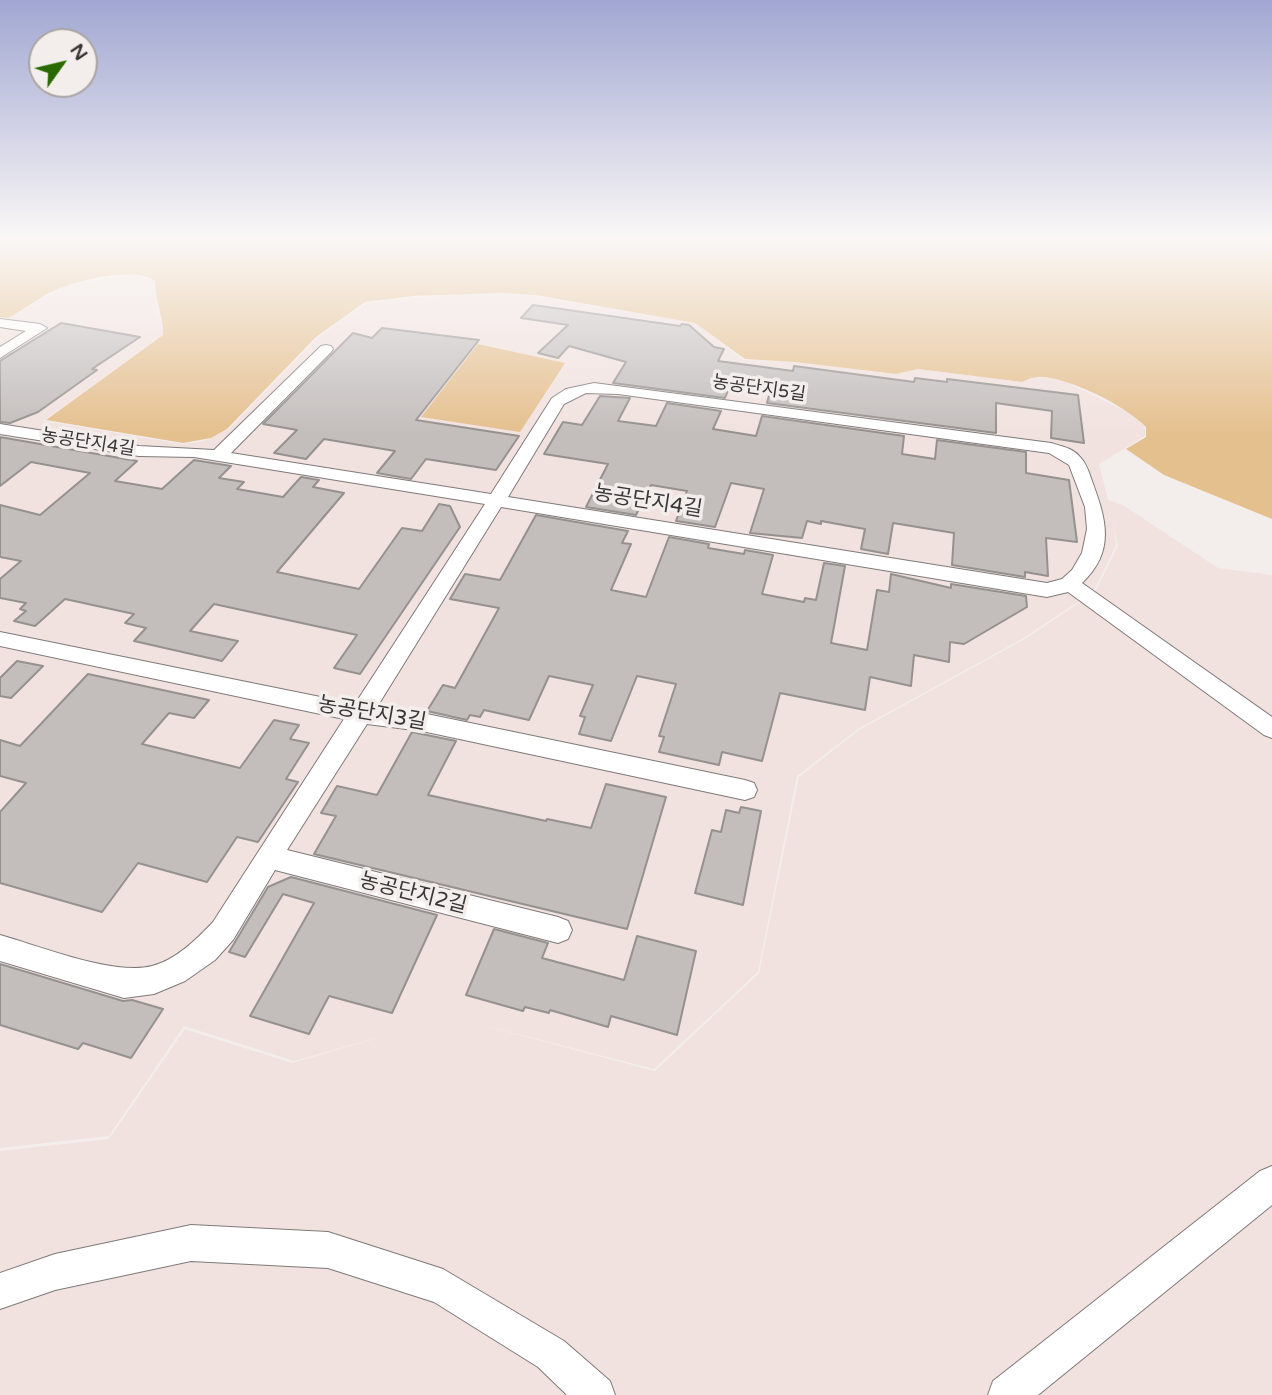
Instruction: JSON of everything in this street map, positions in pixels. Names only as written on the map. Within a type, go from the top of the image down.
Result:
[{"type":"street","points":[[0,323],[40,328],[0,354]]},
{"type":"street","points":[[218,456],[326,349]]},
{"type":"street","name":"농공단지5길","points":[[360,714],[391,670],[558,401],[574,391],[592,387],[1058,450],[1072,458],[1092,502],[1097,528],[1088,561],[1069,583]]},
{"type":"street","name":"농공단지4길","points":[[0,429],[138,451],[194,452],[1047,590],[1069,583]]},
{"type":"street","points":[[1069,583],[1272,729]]},
{"type":"street","name":"농공단지3길","points":[[0,639],[360,714],[412,720],[744,790]]},
{"type":"street","points":[[0,948],[124,984],[154,980],[186,964],[214,942],[360,714]]},
{"type":"street","name":"농공단지2길","points":[[269,857],[558,930]]},
{"type":"street","points":[[1007,1395],[1272,1183]]},
{"type":"street","points":[[0,1291],[55,1272],[191,1243],[328,1250],[443,1287],[551,1354],[596,1395]]},
{"type":"shaded area","points":[[0,302],[34,302],[9,318],[0,317]]},
{"type":"shaded area","points":[[36,302],[158,302],[163,335],[43,421],[182,444],[204,441],[229,429],[318,337],[366,303],[373,302],[571,302],[695,323],[744,360],[795,362],[896,374],[918,369],[1022,382],[1035,377],[1062,380],[1134,415],[1145,427],[1145,436],[1099,464],[1108,500],[1123,505],[1218,568],[1272,575],[1272,1395],[0,1395],[0,1151],[109,1139],[185,1029],[292,1063],[391,1034],[294,1061],[184,1026],[109,1136],[0,1148],[0,318],[9,319]],"holes":[[[1113,522],[1118,546],[1095,592],[1025,639],[859,730],[799,777],[759,973],[655,1071],[470,1022],[654,1069],[758,972],[797,776],[858,729],[1024,638],[1094,591],[1116,545]]]},
{"type":"shaded area","points":[[158,302],[365,302],[316,337],[227,429],[211,438],[183,443],[46,420],[163,335]]},
{"type":"shaded area","points":[[576,302],[1272,302],[1272,519],[1164,475],[1126,449],[1146,437],[1146,427],[1111,402],[1064,381],[1038,377],[1022,382],[918,369],[896,374],[745,359],[695,323]]},
{"type":"shaded area","points":[[478,344],[565,363],[520,432],[421,417]]},
{"type":"building","points":[[533,305],[680,326],[689,325],[714,347],[724,349],[718,361],[793,371],[794,366],[914,382],[915,378],[947,382],[947,379],[1078,395],[1084,443],[1051,438],[1052,411],[996,403],[996,433],[767,403],[772,384],[733,378],[725,398],[613,383],[626,362],[569,346],[558,358],[538,353],[568,325],[521,318]]},
{"type":"building","points":[[61,323],[140,337],[92,369],[97,370],[38,412],[10,423],[0,422],[0,361]]},
{"type":"building","points":[[382,328],[479,340],[416,420],[519,436],[496,470],[426,459],[411,479],[377,473],[395,451],[324,439],[306,459],[274,453],[297,430],[263,424],[353,333],[372,338]]},
{"type":"building","points":[[600,396],[630,398],[618,421],[656,426],[667,403],[721,411],[713,429],[756,436],[762,416],[904,436],[902,454],[935,459],[937,440],[1026,452],[1026,473],[1069,480],[1077,542],[1046,538],[1048,576],[1025,572],[1025,577],[952,565],[954,533],[893,523],[888,554],[861,549],[865,529],[821,521],[821,524],[807,521],[802,538],[750,533],[764,489],[731,483],[715,527],[676,521],[687,491],[651,485],[636,515],[586,507],[608,464],[544,454],[563,422],[582,425]]},
{"type":"building","points":[[0,437],[137,461],[115,481],[162,489],[194,460],[231,466],[219,478],[244,482],[237,489],[283,497],[301,477],[319,480],[313,487],[344,493],[277,572],[359,589],[402,528],[422,531],[439,504],[450,506],[460,527],[360,674],[334,668],[357,635],[214,604],[190,631],[238,641],[222,661],[134,641],[146,628],[125,623],[134,614],[65,599],[35,626],[14,621],[26,611],[20,609],[26,603],[0,598],[0,579],[21,561],[0,557],[0,505],[40,515],[90,473],[31,462],[0,486]]},
{"type":"building","points":[[536,515],[628,531],[622,543],[631,544],[611,590],[646,597],[669,537],[709,544],[708,548],[744,554],[745,550],[773,555],[762,594],[804,602],[805,598],[816,600],[824,563],[845,566],[831,643],[867,650],[877,590],[889,592],[891,574],[951,588],[951,584],[1026,596],[1027,607],[964,644],[950,642],[949,662],[914,655],[911,686],[870,677],[865,710],[780,693],[762,761],[722,752],[719,765],[659,752],[664,737],[659,736],[676,684],[637,676],[611,741],[579,734],[585,717],[580,716],[593,685],[549,676],[529,720],[484,710],[480,717],[470,715],[467,720],[427,711],[443,685],[455,688],[499,608],[450,599],[465,574],[500,580]]},
{"type":"building","points":[[17,661],[43,666],[11,698],[0,696],[0,678]]},
{"type":"building","points":[[88,674],[209,700],[194,718],[169,713],[142,744],[240,768],[274,720],[299,725],[290,739],[309,743],[286,779],[298,782],[258,842],[237,837],[207,882],[138,863],[102,912],[0,883],[0,812],[26,783],[0,776],[0,740],[20,746]]},
{"type":"building","points":[[412,732],[456,741],[428,795],[591,828],[606,784],[666,797],[627,929],[314,854],[336,816],[321,813],[337,786],[377,795]]},
{"type":"building","points":[[741,807],[761,811],[743,905],[695,893],[712,830],[721,832],[726,810],[739,813]]},
{"type":"building","points":[[291,877],[437,915],[392,1013],[329,996],[309,1034],[250,1016],[314,903],[283,894],[245,957],[229,952],[268,887]]},
{"type":"building","points":[[494,929],[548,943],[542,958],[624,980],[637,936],[696,951],[677,1035],[611,1016],[608,1027],[550,1010],[549,1013],[525,1007],[523,1011],[466,995]]},
{"type":"building","points":[[0,964],[123,1001],[132,1000],[163,1009],[131,1058],[83,1043],[78,1049],[0,1025]]}]
